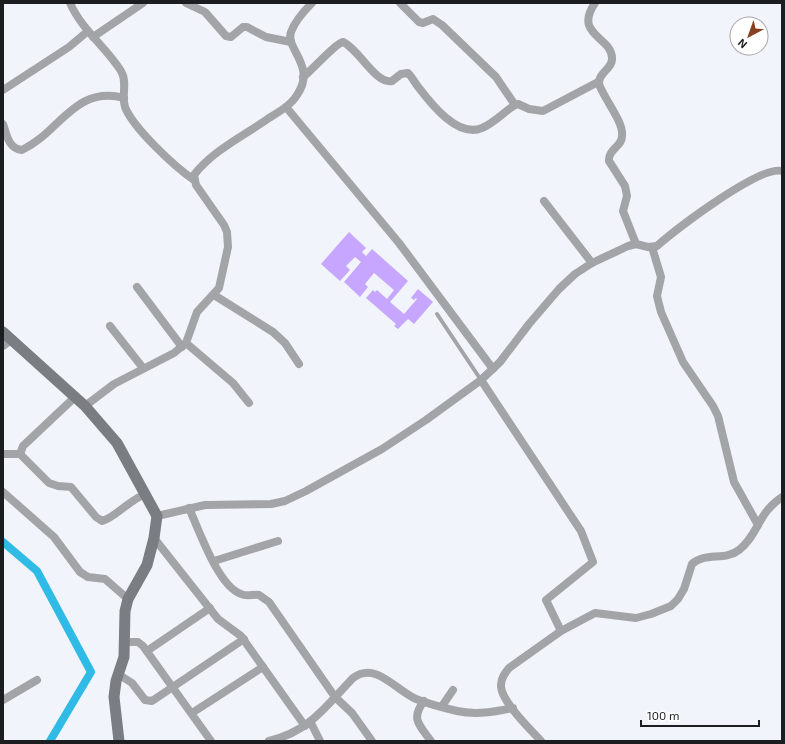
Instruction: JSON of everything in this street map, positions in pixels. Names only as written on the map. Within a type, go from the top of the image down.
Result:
[{"type":"street","points":[[70,3],[76,15],[90,34],[112,58],[121,72],[125,86],[124,98],[129,114],[147,138],[176,167],[194,180],[227,232],[228,247],[219,288],[197,312],[184,345],[174,353],[114,384],[86,406]]},
{"type":"street","points":[[3,90],[69,47],[143,3]]},
{"type":"street","points":[[186,3],[205,12],[226,36],[231,37],[243,27],[247,27],[266,37],[291,42]]},
{"type":"street","points":[[194,180],[198,170],[211,159],[286,107],[298,94],[303,77],[300,58],[291,42],[291,33],[297,21],[312,3]]},
{"type":"street","points":[[400,3],[419,22],[423,23],[432,19],[442,25],[496,77],[515,105]]},
{"type":"street","points":[[303,77],[321,62],[336,44],[343,42],[351,47],[383,80],[392,82],[400,74],[408,73],[426,97],[459,128],[476,130],[483,128],[515,105],[518,104],[529,109],[543,111],[598,82],[612,58],[608,49],[595,34],[588,22],[588,16],[595,3]]},
{"type":"street","points":[[598,82],[622,131],[621,142],[613,150],[609,158],[611,165],[626,186],[627,196],[623,211],[636,244]]},
{"type":"street","points":[[3,124],[11,145],[22,150],[89,98],[103,95],[124,98]]},
{"type":"street","points":[[286,107],[400,243],[493,369]]},
{"type":"street","points":[[157,516],[205,505],[256,506],[285,501],[382,449],[426,420],[481,380],[493,369],[559,289],[575,274],[592,263],[623,248],[636,244],[652,247],[657,246],[714,202],[762,174],[772,170],[782,171]]},
{"type":"street","points":[[544,201],[592,263]]},
{"type":"street","points":[[652,247],[661,277],[657,296],[661,312],[680,357],[718,416],[734,482],[758,525]]},
{"type":"street","points":[[137,287],[184,345],[233,383],[250,403]]},
{"type":"street","points":[[214,295],[273,332],[285,344],[299,364]]},
{"type":"street","points":[[110,326],[143,368]]},
{"type":"street","points":[[6,339],[86,406],[117,443],[157,516],[154,538],[147,565],[128,599],[125,611],[126,642],[124,657],[118,674],[114,697],[119,741]]},
{"type":"street","points":[[481,380],[581,532],[593,562],[546,600],[561,631]]},
{"type":"street","points":[[20,454],[24,446],[75,397]]},
{"type":"street","points":[[3,454],[20,454],[49,483],[58,486],[70,487],[75,490],[96,517],[102,521],[109,518],[132,500],[146,494]]},
{"type":"street","points":[[3,492],[54,537],[80,572],[88,577],[105,579],[128,599]]},
{"type":"street","points":[[541,741],[503,696],[500,686],[503,676],[509,668],[561,631],[595,613],[636,618],[671,606],[678,599],[684,589],[689,571],[697,560],[729,555],[738,551],[752,536],[771,506],[782,497]]},
{"type":"street","points":[[189,508],[221,575],[235,591],[247,596],[259,595],[270,602],[335,697],[352,713],[372,741]]},
{"type":"street","points":[[154,538],[222,622],[244,639],[263,667],[320,741]]},
{"type":"street","points":[[214,561],[278,541]]},
{"type":"street","points":[[147,651],[210,608]]},
{"type":"street","points":[[118,674],[132,683],[145,700],[149,702],[156,700],[244,639]]},
{"type":"street","points":[[126,642],[138,642],[147,651],[211,741]]},
{"type":"street","points":[[192,713],[263,667]]},
{"type":"street","points":[[274,740],[294,733],[308,724],[353,678],[360,673],[368,672],[376,674],[415,698],[466,713],[482,713],[513,708]]},
{"type":"street","points":[[3,700],[37,680]]},
{"type":"street","points":[[442,706],[453,690]]},
{"type":"street","points":[[424,701],[417,711],[417,720],[431,741]]},
{"type":"lane","points":[[437,314],[481,380]]},
{"type":"building","points":[[349,232],[366,248],[362,252],[366,256],[372,249],[408,281],[390,302],[404,314],[417,299],[416,298],[414,300],[411,298],[418,289],[433,302],[414,324],[408,319],[398,329],[394,326],[396,324],[366,298],[373,290],[375,292],[377,290],[387,299],[394,290],[374,273],[365,284],[368,287],[360,297],[344,282],[361,262],[355,257],[346,266],[350,270],[340,281],[321,264]]},
{"type":"waterway","points":[[3,542],[37,571],[91,672],[50,741]]}]
